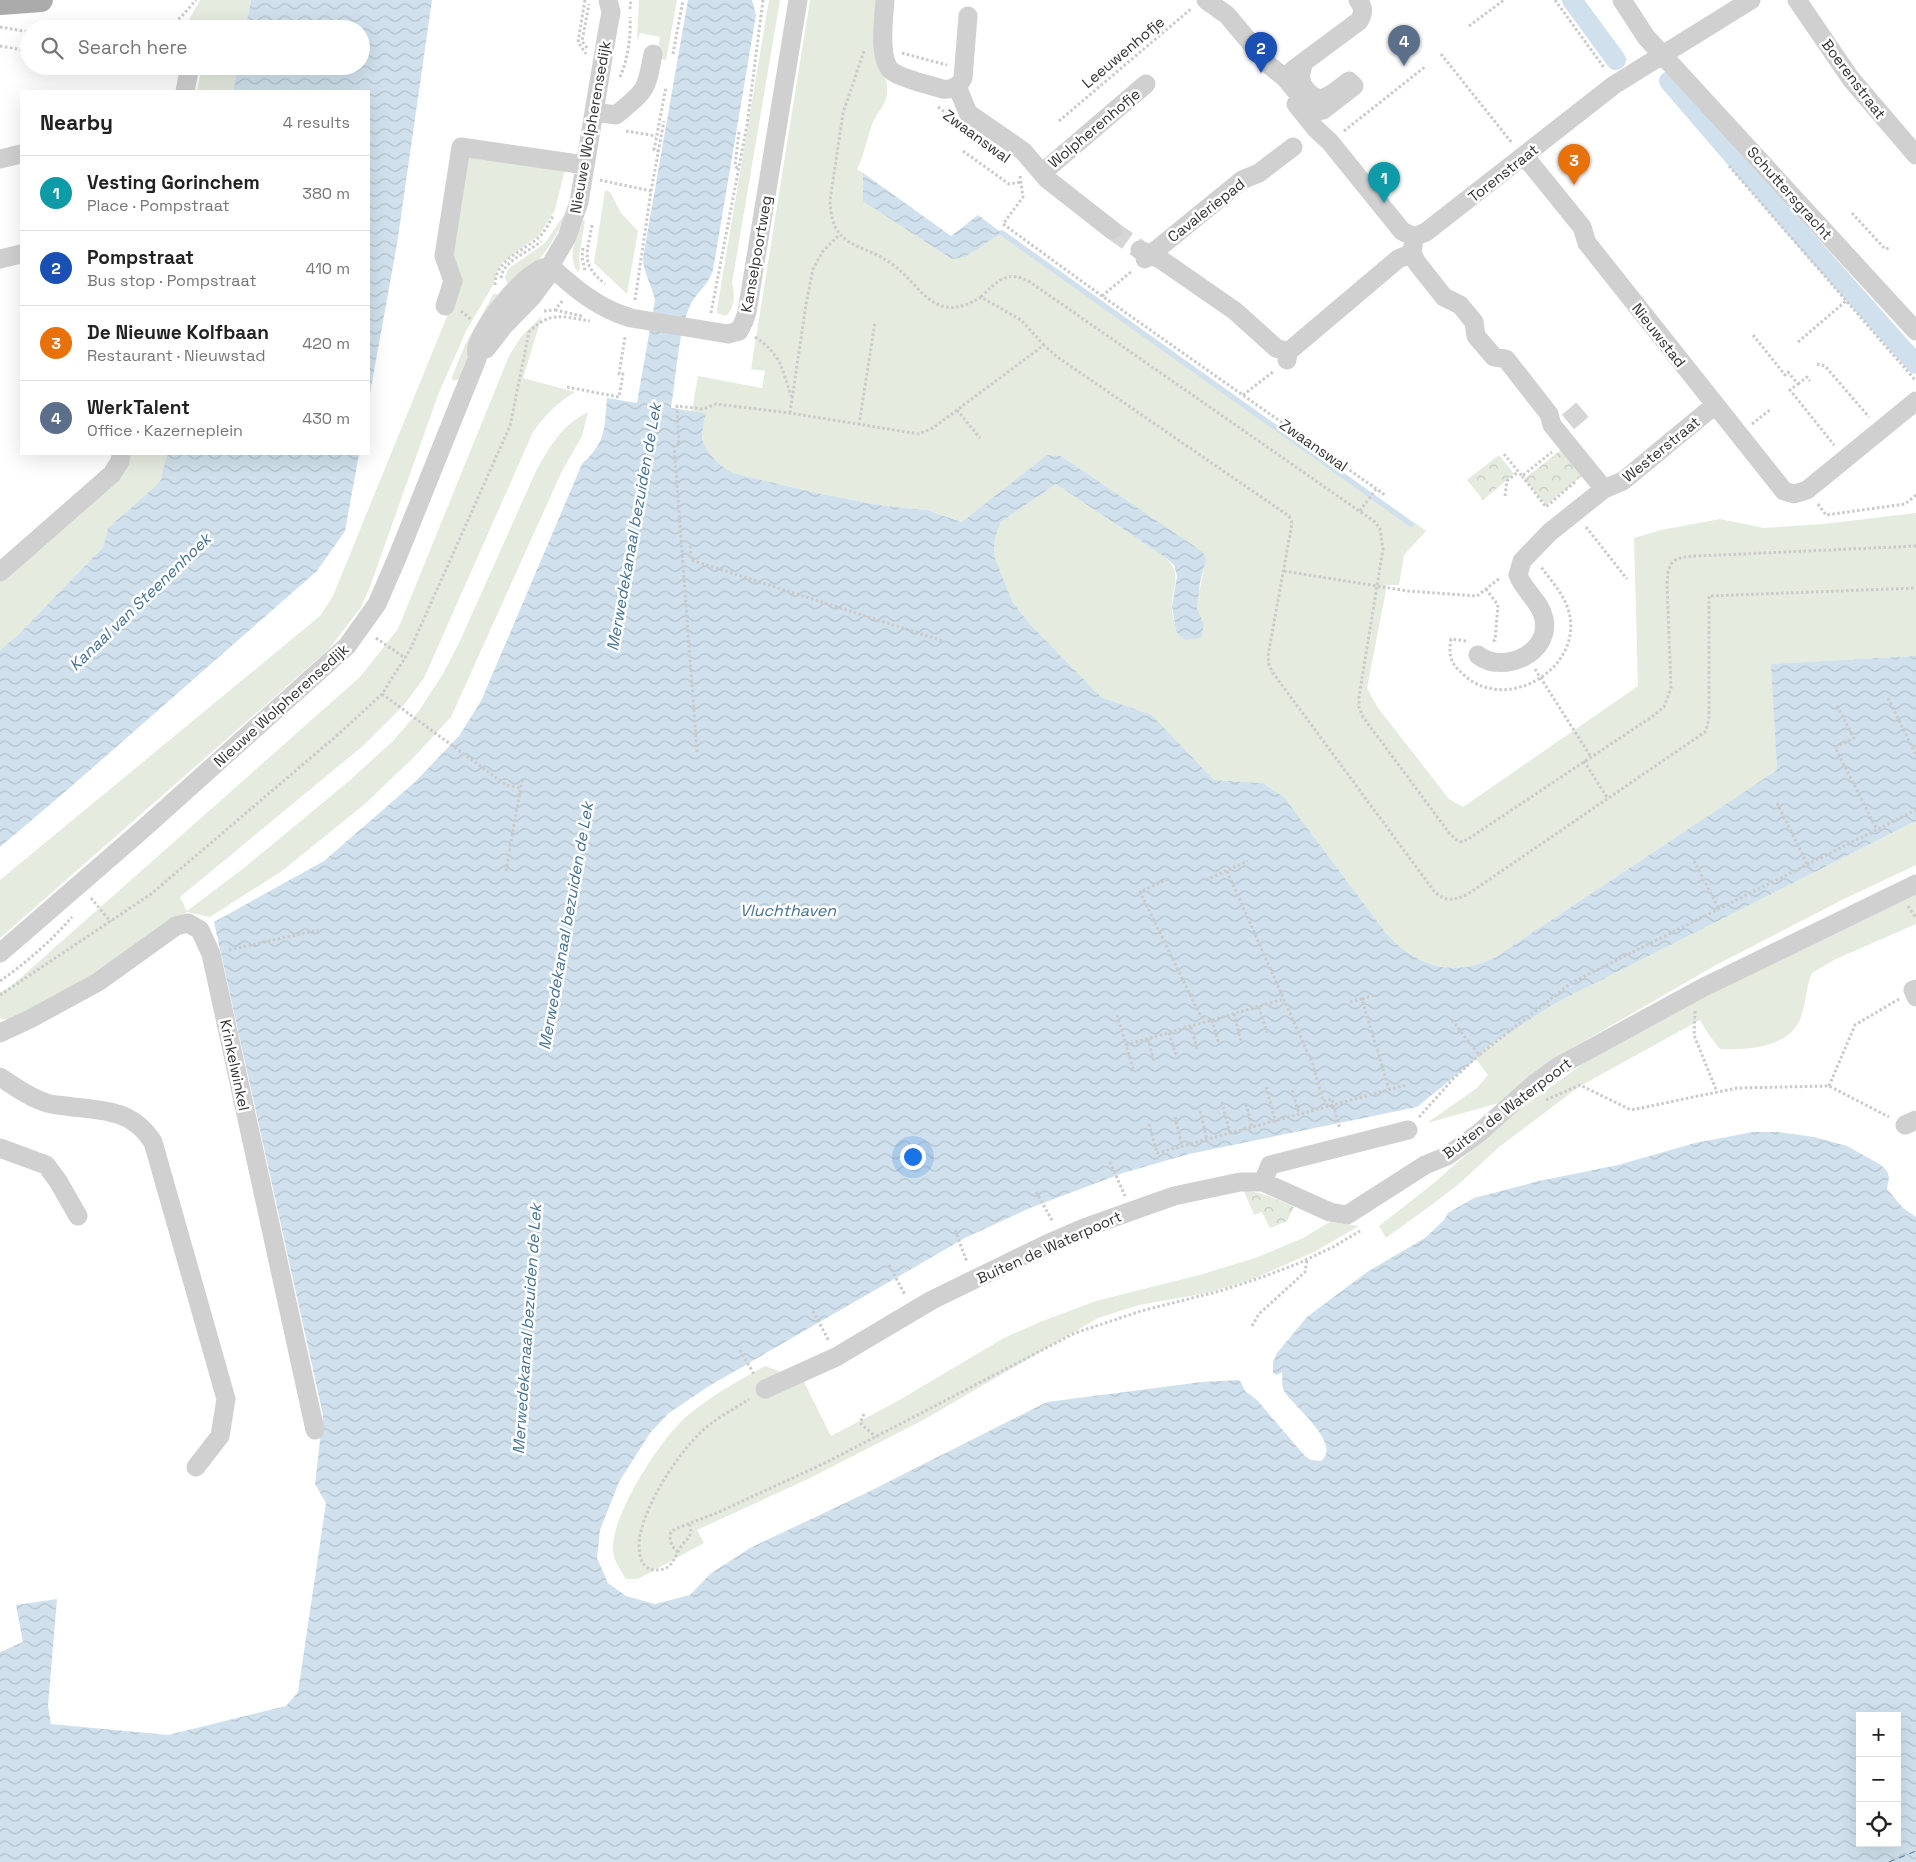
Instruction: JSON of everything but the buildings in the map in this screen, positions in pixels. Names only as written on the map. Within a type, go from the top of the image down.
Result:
[{"type":"street","name":"Kanselpoortweg","points":[[550,266],[573,288],[602,306],[623,316],[732,335],[742,328],[747,312],[798,0]]},
{"type":"street","name":"Zwaanswal","points":[[885,0],[884,59],[890,70],[895,74],[942,89],[950,89],[960,78]]},
{"type":"street","name":"Schuttersgracht","points":[[1622,0],[1646,37],[1913,321]]},
{"type":"street","name":"Torenstraat","points":[[1142,258],[1160,259],[1235,311],[1287,356],[1398,259],[1426,232],[1614,85],[1751,0]]},
{"type":"street","name":"Boerenstraat","points":[[1797,0],[1851,78],[1912,144]]},
{"type":"street","points":[[1200,3],[1227,15],[1309,107],[1318,111],[1323,110],[1354,86],[1349,81],[1328,96],[1316,98],[1306,90],[1301,80],[1304,64]]},
{"type":"street","name":"Nieuwe Wolpherensedijk","points":[[0,953],[143,829],[347,646],[368,618],[397,558],[476,359],[477,348],[483,333],[499,308],[511,294],[537,270],[550,266],[567,237],[593,168],[603,113],[612,4]]},
{"type":"street","points":[[1269,64],[1287,72],[1295,70],[1359,21],[1361,6]]},
{"type":"street","points":[[968,16],[960,78],[968,113],[1024,151],[1042,173],[1112,230]]},
{"type":"street","points":[[603,113],[616,115],[644,91],[653,54]]},
{"type":"street","points":[[1269,64],[1304,138],[1330,142],[1413,245],[1417,262],[1444,297],[1460,305],[1474,322],[1476,336],[1494,357],[1506,359],[1549,414],[1552,425],[1561,433],[1604,489]]},
{"type":"street","points":[[185,90],[188,75]]},
{"type":"street","name":"Wolpherenhofje","points":[[1042,173],[1146,84]]},
{"type":"street","name":"Cavaleriepad","points":[[1142,258],[1242,180],[1259,173],[1304,138]]},
{"type":"street","points":[[445,306],[453,280],[444,256],[461,147],[593,168]]},
{"type":"street","points":[[0,159],[20,154]]},
{"type":"street","name":"Nieuwstad","points":[[1523,158],[1531,164],[1576,220],[1582,228],[1587,242],[1784,491],[1794,494],[1807,490]]},
{"type":"street","points":[[0,259],[20,254]]},
{"type":"street","points":[[1807,490],[1916,402]]},
{"type":"street","name":"Westerstraat","points":[[1518,572],[1522,561],[1550,532],[1604,489],[1623,481],[1715,405]]},
{"type":"street","points":[[0,572],[112,474],[120,461],[121,455]]},
{"type":"street","points":[[1477,646],[1488,661],[1505,664],[1526,656],[1539,642],[1544,632],[1544,618],[1538,605],[1520,579],[1518,572]]},
{"type":"street","name":"Buiten de Waterpoort","points":[[760,1382],[836,1357],[954,1289],[1084,1228],[1174,1196],[1240,1182],[1263,1182],[1330,1212],[1347,1215],[1425,1166],[1447,1156],[1478,1133],[1534,1084],[1559,1066],[1692,994],[1916,884]]},
{"type":"street","name":"Krinkelwinkel","points":[[0,1033],[98,982],[176,926],[188,923],[200,930],[211,954],[315,1430]]},
{"type":"street","points":[[0,1077],[47,1104],[108,1110],[127,1117],[143,1129],[153,1142],[226,1399],[220,1436],[196,1468]]},
{"type":"street","points":[[1263,1182],[1270,1165],[1411,1127]]},
{"type":"street","points":[[0,1148],[46,1165],[58,1180],[78,1216]]},
{"type":"path","points":[[178,20],[196,0]]},
{"type":"path","points":[[631,0],[631,31],[625,65],[603,113],[608,128],[656,136]]},
{"type":"path","points":[[717,316],[711,315],[747,125],[763,0]]},
{"type":"path","points":[[1469,26],[1504,0]]},
{"type":"path","points":[[1555,0],[1614,85]]},
{"type":"path","name":"Leeuwenhofje","points":[[1059,121],[1200,3]]},
{"type":"path","points":[[0,28],[20,31]]},
{"type":"path","points":[[0,46],[20,49]]},
{"type":"path","points":[[884,48],[920,58],[960,78]]},
{"type":"path","points":[[864,50],[844,113],[830,201],[830,215],[839,235],[851,244],[890,262],[932,302],[942,306],[954,307],[974,302],[994,284],[1007,277],[1014,275],[1022,277],[1375,522],[1380,529],[1383,549],[1359,697],[1360,712],[1456,840],[1462,842],[1468,839],[1664,707],[1669,697],[1672,679],[1667,568],[1674,561],[1698,556],[1916,546]]},
{"type":"path","points":[[1441,54],[1523,158]]},
{"type":"path","points":[[914,80],[920,58]]},
{"type":"path","name":"Zwaanswal","points":[[935,106],[950,117]]},
{"type":"path","points":[[635,298],[651,191],[664,121]]},
{"type":"path","points":[[739,132],[734,166],[739,171]]},
{"type":"path","points":[[963,152],[1009,184],[1021,182]]},
{"type":"path","name":"Schuttersgracht","points":[[1729,166],[1762,201],[1916,381]]},
{"type":"path","points":[[593,168],[600,180],[598,189]]},
{"type":"path","name":"Zwaanswal","points":[[1019,174],[1023,197],[1003,224],[1385,495]]},
{"type":"path","points":[[600,180],[651,191]]},
{"type":"path","points":[[1852,214],[1885,250],[1890,248]]},
{"type":"path","points":[[592,224],[587,260],[591,271],[608,286]]},
{"type":"path","points":[[790,413],[806,304],[814,269],[823,251],[839,235]]},
{"type":"path","points":[[1102,296],[1142,258]]},
{"type":"path","points":[[493,290],[502,281]]},
{"type":"path","points":[[981,297],[1016,316],[1056,356],[1289,516],[1292,523],[1268,656],[1269,665],[1273,673],[1440,897],[1449,901],[1468,894],[1700,737],[1708,726],[1709,596],[1916,588]]},
{"type":"path","points":[[1798,342],[1846,301]]},
{"type":"path","points":[[471,327],[477,317]]},
{"type":"path","points":[[859,425],[875,322]]},
{"type":"path","points":[[742,328],[766,344],[775,353],[792,396]]},
{"type":"path","points":[[567,387],[619,396],[623,374],[619,374],[625,337],[618,335]]},
{"type":"path","points":[[1753,335],[1785,375],[1788,372],[1798,384]]},
{"type":"path","points":[[697,752],[674,445],[680,445],[677,406],[703,409],[716,404],[790,413],[919,434],[933,428],[1044,345]]},
{"type":"path","points":[[1817,364],[1825,366],[1880,431]]},
{"type":"path","points":[[1243,395],[1271,373]]},
{"type":"path","points":[[1810,381],[1807,377],[1790,390],[1845,459]]},
{"type":"path","points":[[1749,426],[1771,409]]},
{"type":"path","points":[[957,410],[980,438]]},
{"type":"path","points":[[1522,476],[1561,433]]},
{"type":"path","points":[[1504,454],[1546,507],[1583,476]]},
{"type":"path","points":[[1505,496],[1507,481],[1518,472]]},
{"type":"path","points":[[1360,511],[1376,489]]},
{"type":"path","points":[[1807,490],[1826,515],[1905,504],[1916,495]]},
{"type":"path","points":[[1574,513],[1627,579]]},
{"type":"path","points":[[682,549],[691,548],[691,560],[943,640]]},
{"type":"path","points":[[1284,570],[1408,591],[1478,596],[1510,569],[1518,572]]},
{"type":"path","points":[[1449,653],[1452,639],[1477,646],[1495,640],[1498,605],[1486,590]]},
{"type":"path","points":[[376,638],[405,658]]},
{"type":"path","points":[[1526,656],[1592,757]]},
{"type":"path","points":[[382,694],[506,785],[520,788]]},
{"type":"path","points":[[1888,698],[1916,755]]},
{"type":"path","points":[[1837,706],[1854,738],[1835,747],[1877,830]]},
{"type":"path","points":[[1584,762],[1608,799]]},
{"type":"path","points":[[506,871],[522,780]]},
{"type":"path","points":[[1777,803],[1808,866]]},
{"type":"path","points":[[1411,1127],[1454,1078],[1479,1054],[1571,983],[1808,866],[1916,810]]},
{"type":"path","points":[[1206,880],[1248,861]]},
{"type":"path","points":[[1694,861],[1719,909]]},
{"type":"path","points":[[1227,871],[1314,1065],[1323,1101],[1332,1099],[1340,1131]]},
{"type":"path","points":[[1168,879],[1140,892],[1204,1023]]},
{"type":"path","points":[[91,897],[111,922]]},
{"type":"path","points":[[211,954],[318,930]]},
{"type":"path","points":[[18,961],[22,966]]},
{"type":"path","points":[[1829,1086],[1855,1025],[1915,992]]},
{"type":"path","points":[[1350,1002],[1374,994]]},
{"type":"path","points":[[1692,994],[1695,1016],[1694,1035],[1717,1092]]},
{"type":"path","points":[[1126,1045],[1284,999]]},
{"type":"path","points":[[1362,999],[1389,1089]]},
{"type":"path","points":[[1259,1007],[1267,1033]]},
{"type":"path","points":[[1234,1014],[1241,1041]]},
{"type":"path","points":[[1117,1015],[1133,1068]]},
{"type":"path","points":[[1212,1020],[1219,1044]]},
{"type":"path","points":[[1452,1020],[1479,1054]]},
{"type":"path","points":[[1191,1026],[1197,1050]]},
{"type":"path","points":[[1169,1033],[1176,1055]]},
{"type":"path","points":[[1148,1039],[1154,1061]]},
{"type":"path","points":[[1149,1124],[1157,1152],[1406,1085]]},
{"type":"path","points":[[1580,1086],[1631,1110],[1737,1088],[1829,1086],[1910,1123]]},
{"type":"path","points":[[1266,1087],[1275,1120]]},
{"type":"path","points":[[1292,1090],[1299,1114]]},
{"type":"path","points":[[1222,1102],[1230,1133]]},
{"type":"path","points":[[1246,1104],[1252,1127]]},
{"type":"path","points":[[1200,1111],[1207,1139]]},
{"type":"path","points":[[1175,1117],[1182,1146]]},
{"type":"path","points":[[1110,1162],[1123,1193]]},
{"type":"path","points":[[1036,1192],[1053,1222]]},
{"type":"path","points":[[678,1552],[674,1548],[669,1536],[675,1529],[759,1494],[876,1438],[965,1389],[1075,1333],[1141,1311],[1220,1291],[1257,1279],[1333,1247],[1367,1226]]},
{"type":"path","points":[[955,1230],[968,1264]]},
{"type":"path","points":[[1252,1326],[1259,1314],[1305,1272],[1307,1259]]},
{"type":"path","points":[[889,1265],[906,1295]]},
{"type":"path","points":[[813,1311],[828,1338]]},
{"type":"path","points":[[689,1524],[691,1533],[670,1565],[656,1570],[649,1569],[644,1565],[639,1548],[640,1536],[650,1509],[671,1471],[703,1431],[731,1410],[760,1382],[740,1350]]},
{"type":"path","points":[[864,1414],[860,1423],[876,1438]]},
{"type":"green space","points":[[200,0],[251,0],[247,20],[189,20]]},
{"type":"green space","points":[[639,0],[677,0],[666,60],[657,58],[660,37],[640,33],[637,41]]},
{"type":"green space","points":[[769,0],[780,0],[732,283],[734,301],[726,316],[717,313],[717,309]]},
{"type":"green space","points":[[810,0],[879,0],[877,60],[887,82],[887,92],[884,104],[873,122],[857,169],[863,173],[864,201],[965,257],[1002,233],[1046,267],[1411,525],[1414,522],[1426,531],[1404,555],[1399,585],[1387,585],[1367,688],[1378,708],[1449,799],[1463,807],[1638,686],[1634,538],[1661,530],[1720,519],[1764,528],[1824,524],[1916,513],[1916,656],[1772,664],[1777,770],[1494,958],[1479,964],[1449,968],[1422,961],[1410,954],[1386,933],[1284,797],[1263,783],[1214,780],[1152,715],[1101,697],[1029,623],[1012,601],[994,555],[995,538],[1001,522],[1056,484],[1166,558],[1171,564],[1176,576],[1172,613],[1176,631],[1204,625],[1197,607],[1204,565],[1202,552],[1061,456],[986,504],[963,522],[927,510],[885,506],[821,494],[733,473],[718,463],[706,448],[702,437],[705,413],[692,411],[698,376],[762,388],[765,371],[751,369]]},
{"type":"green space","points":[[200,75],[236,75],[233,90],[197,90]]},
{"type":"green space","points":[[463,150],[566,165],[555,210],[539,235],[503,262],[498,269],[493,285],[466,331],[438,395],[371,584],[361,607],[329,649],[0,938],[0,880],[320,616],[333,596],[459,287],[449,257]]},
{"type":"green space","points":[[605,190],[610,192],[621,213],[638,231],[627,294],[594,263]]},
{"type":"green space","points":[[564,215],[564,219],[547,249],[535,264],[510,288],[505,278],[508,269],[545,243]]},
{"type":"green space","points":[[583,220],[585,221],[578,272],[573,259],[573,253]]},
{"type":"green space","points":[[494,293],[501,297],[471,347],[459,379],[453,381],[452,377],[465,345]]},
{"type":"green space","points":[[542,316],[523,378],[575,392],[552,410],[533,432],[424,678],[403,706],[364,745],[180,897],[187,911],[244,868],[349,781],[393,741],[418,712],[443,674],[460,641],[536,471],[564,430],[588,412],[582,436],[561,473],[451,717],[414,757],[366,803],[282,871],[210,917],[187,912],[42,1008],[12,1019],[0,1019],[0,992],[8,989],[360,677],[398,629],[509,356],[521,337]]},
{"type":"green space","points":[[1561,450],[1582,476],[1546,505],[1524,479]]},
{"type":"green space","points":[[121,455],[167,455],[160,482],[108,528],[103,547],[19,634],[0,650],[0,574]]},
{"type":"green space","points":[[1499,455],[1514,474],[1483,500],[1467,480]]},
{"type":"green space","points":[[1916,821],[1916,865],[1842,900],[1716,965],[1553,1059],[1499,1103],[1427,1123],[1477,1088],[1488,1075],[1476,1059],[1487,1047],[1554,1004]]},
{"type":"green space","points":[[1916,890],[1916,924],[1836,959],[1812,973],[1801,1017],[1788,1035],[1766,1045],[1742,1049],[1720,1049],[1700,1020],[1580,1086],[1499,1147],[1460,1183],[1386,1238],[1379,1226],[1429,1187],[1512,1115],[1603,1049],[1799,946]]},
{"type":"green space","points":[[1244,1191],[1264,1194],[1294,1207],[1287,1221],[1270,1228],[1262,1212],[1254,1215]]},
{"type":"green space","points":[[1330,1222],[1359,1226],[1314,1252],[1253,1279],[1207,1293],[1139,1305],[1098,1318],[927,1418],[810,1478],[697,1530],[704,1543],[638,1579],[626,1579],[617,1564],[613,1547],[621,1515],[640,1477],[664,1441],[696,1409],[725,1389],[765,1366],[803,1380],[831,1436],[896,1402],[1004,1338],[1040,1322],[1096,1301],[1203,1274],[1258,1257],[1303,1238]]},
{"type":"water","points":[[251,0],[432,0],[397,244],[370,393],[370,90],[233,90],[236,75],[370,75],[370,20],[247,20]]},
{"type":"water","points":[[688,0],[752,0],[756,15],[713,270],[691,303],[685,319],[671,408],[706,413],[702,434],[703,443],[710,454],[723,467],[733,473],[821,494],[885,506],[927,510],[962,522],[1047,455],[1061,456],[1203,552],[1206,560],[1200,582],[1197,608],[1204,625],[1201,638],[1184,640],[1176,631],[1172,606],[1177,576],[1174,565],[1056,484],[1001,522],[995,538],[994,555],[1012,601],[1029,623],[1101,697],[1152,715],[1214,780],[1263,783],[1284,797],[1386,933],[1410,954],[1422,961],[1449,968],[1479,964],[1494,958],[1777,770],[1771,664],[1916,656],[1916,821],[1554,1004],[1487,1047],[1476,1059],[1417,1107],[1189,1154],[1123,1173],[1030,1208],[965,1238],[709,1386],[669,1413],[650,1433],[619,1482],[600,1530],[597,1558],[608,1583],[626,1596],[655,1604],[690,1595],[710,1574],[750,1548],[864,1494],[1047,1402],[1202,1382],[1238,1380],[1245,1391],[1257,1400],[1305,1456],[1311,1460],[1321,1461],[1326,1454],[1326,1445],[1321,1435],[1284,1391],[1282,1372],[1277,1375],[1273,1373],[1273,1362],[1277,1353],[1307,1317],[1367,1272],[1425,1238],[1444,1220],[1448,1213],[1474,1198],[1539,1181],[1618,1165],[1695,1143],[1753,1132],[1778,1132],[1814,1137],[1847,1146],[1881,1165],[1887,1171],[1889,1177],[1887,1189],[1903,1208],[1916,1217],[1916,1862],[0,1862],[0,1652],[23,1642],[16,1605],[57,1599],[48,1706],[51,1724],[168,1735],[286,1706],[298,1692],[326,1503],[315,1484],[323,1415],[214,922],[324,861],[415,782],[459,736],[481,701],[582,464],[600,441],[603,434],[607,398],[637,403],[655,300],[644,268],[643,258]]},
{"type":"water","points":[[863,173],[951,236],[978,215],[1002,233],[965,257],[952,259],[863,201]]},
{"type":"water","name":"Kanaal van Steenenhoek","points":[[167,455],[359,455],[345,531],[317,571],[0,847],[0,650],[19,634],[103,547],[108,528],[160,482]]},
{"type":"waterway","points":[[1572,0],[1616,60]]},
{"type":"waterway","points":[[1669,81],[1803,237],[1916,364]]},
{"type":"waterway","points":[[1002,233],[1411,524]]},
{"type":"ferry route","points":[[1889,1862],[1916,1851]]},
{"type":"tunnel","points":[[1112,230],[1139,249]]},
{"type":"tunnel","points":[[1568,422],[1587,406]]},
{"type":"place","name":"WerkTalent","points":[[1404,66]]},
{"type":"place","name":"Pompstraat","points":[[1261,73]]},
{"type":"place","name":"De Nieuwe Kolfbaan","points":[[1574,185]]},
{"type":"place","name":"Vesting Gorinchem","points":[[1384,203]]},
{"type":"water label","name":"Merwedekanaal bezuiden de Lek","points":[[634,527]]},
{"type":"water label","name":"Vluchthaven","points":[[788,910]]},
{"type":"water label","name":"Merwedekanaal bezuiden de Lek","points":[[566,926]]},
{"type":"water label","name":"Merwedekanaal bezuiden de Lek","points":[[527,1329]]}]
